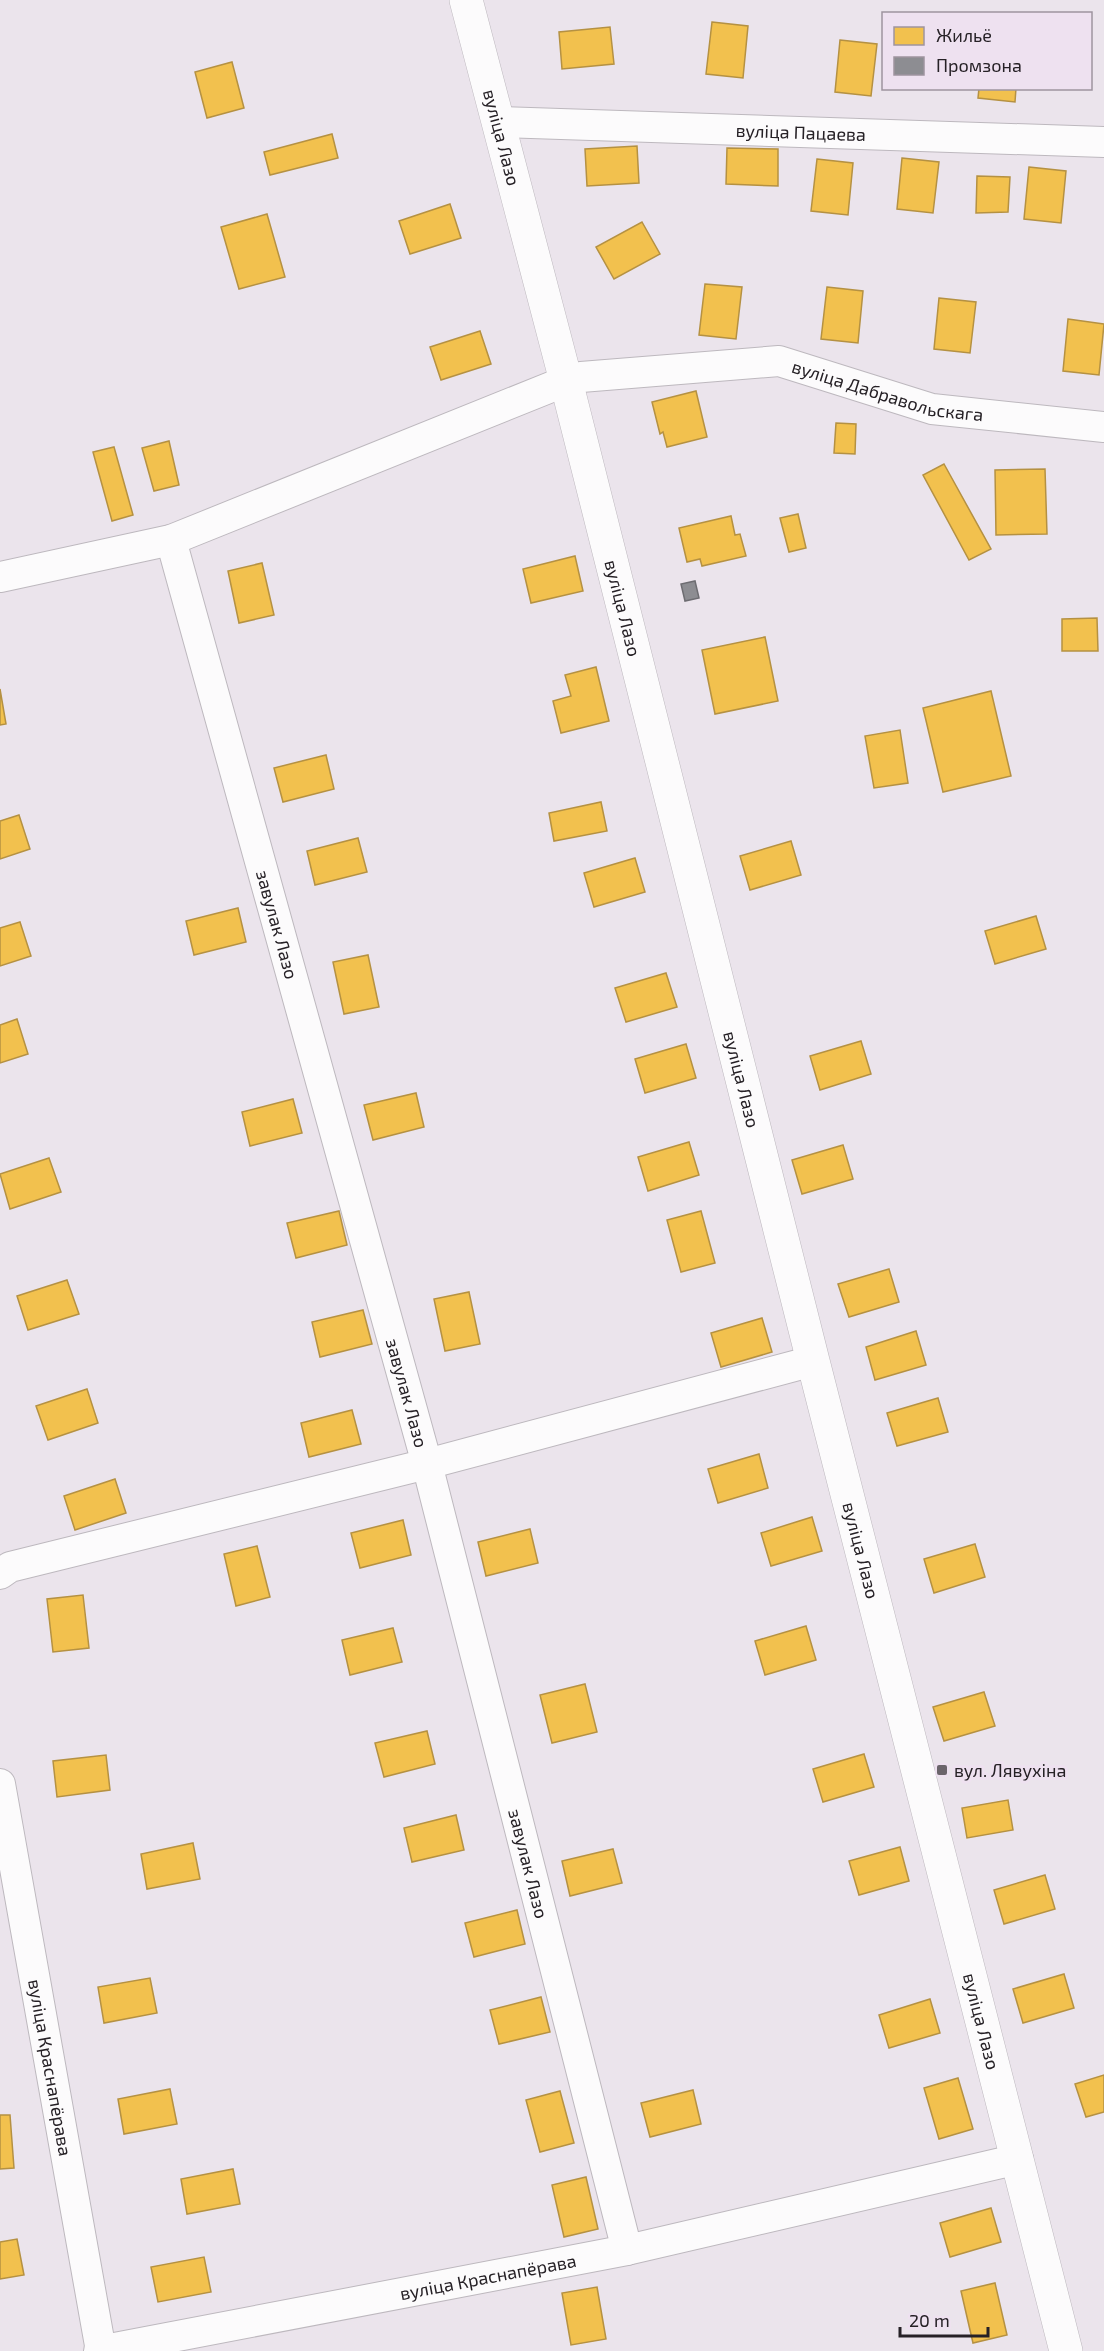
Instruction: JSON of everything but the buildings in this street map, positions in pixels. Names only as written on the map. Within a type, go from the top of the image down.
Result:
[{"type":"main road","name":"вуліца Лазо","points":[[466,0],[566,381],[1066,2351]]},
{"type":"street","name":"вуліца Пацаева","points":[[498,122],[1104,142]]},
{"type":"street","name":"вуліца Дабравольскага","points":[[0,577],[171,540],[566,381],[581,377],[779,361],[932,409],[1104,428]]},
{"type":"street","name":"завулак Лазо","points":[[171,540],[427,1464],[627,2250]]},
{"type":"street","points":[[0,1574],[10,1567],[427,1464],[813,1361]]},
{"type":"street","name":"вуліца Краснапёрава","points":[[0,1784],[100,2351],[627,2250]]},
{"type":"street","points":[[627,2250],[1018,2158]]},
{"type":"place","name":"вул. Лявухіна","points":[[942,1770]]}]
